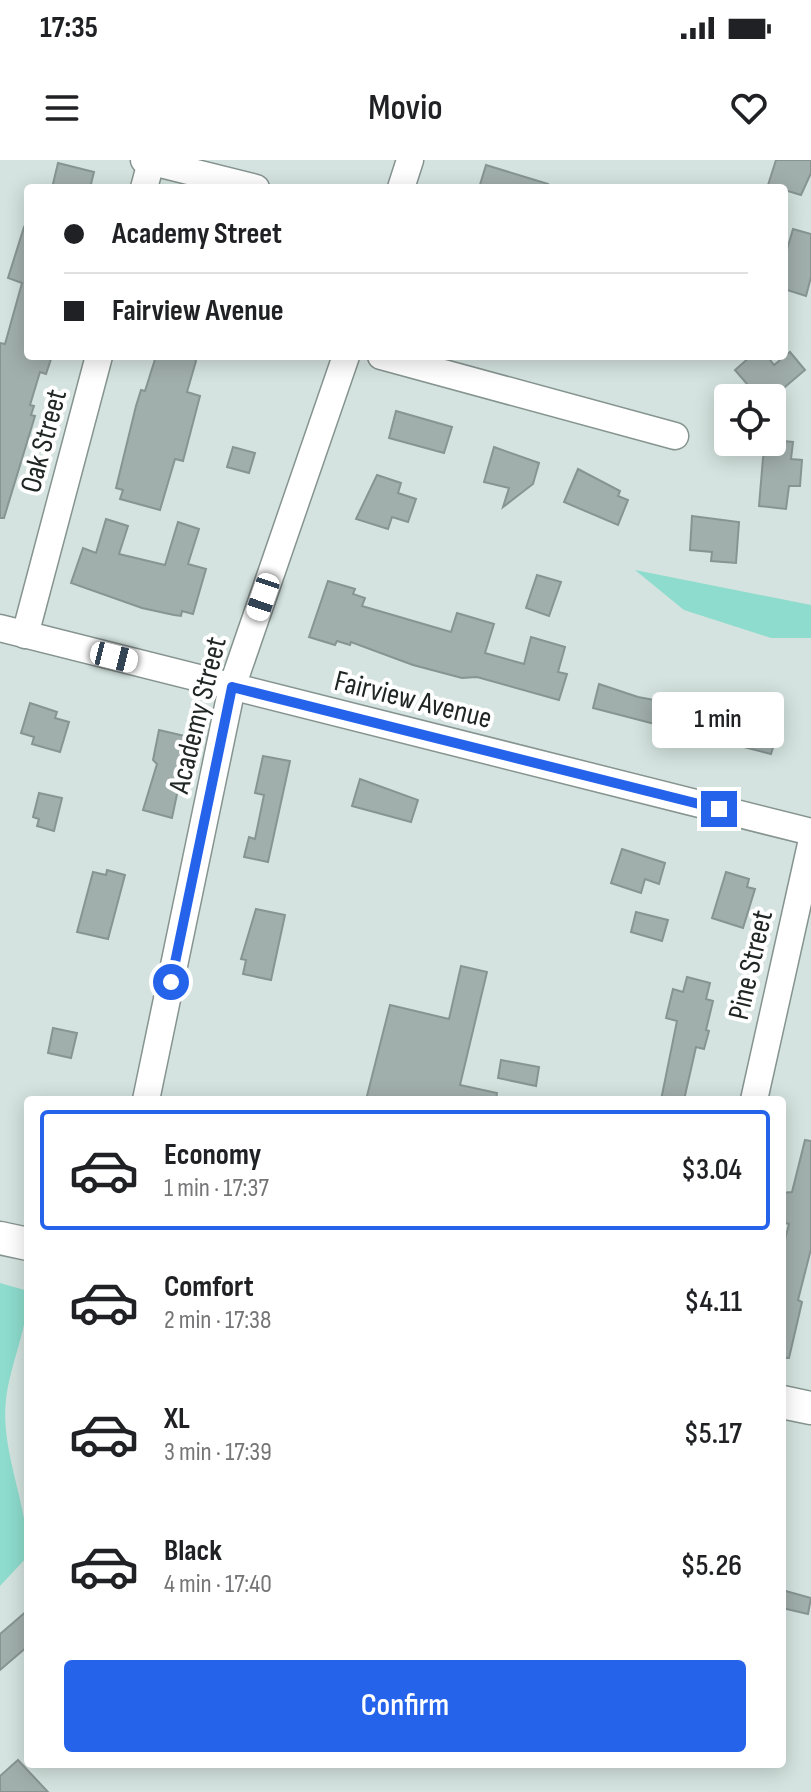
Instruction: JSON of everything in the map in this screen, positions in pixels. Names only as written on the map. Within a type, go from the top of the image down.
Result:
[{"type":"street","points":[[402,184],[410,160]]},
{"type":"street","points":[[145,184],[148,161],[240,184]]},
{"type":"street","name":"Oak Street","points":[[13,631],[98,360]]},
{"type":"street","name":"Academy Street","points":[[147,1096],[232,687],[345,360]]},
{"type":"street","points":[[396,360],[675,436]]},
{"type":"street","name":"Fairview Avenue","points":[[13,631],[811,832]]},
{"type":"street","name":"Pine Street","points":[[755,1096],[811,844]]},
{"type":"street","points":[[0,1238],[24,1243]]},
{"type":"street","points":[[786,1403],[811,1408]]},
{"type":"green space","points":[[635,570],[811,605],[811,638],[771,638],[684,610]]},
{"type":"green space","points":[[0,1283],[24,1290],[24,1323],[8,1385],[5,1419],[10,1458],[24,1517],[24,1560],[0,1586]]},
{"type":"building","points":[[776,160],[811,160],[811,173],[801,195],[788,191],[788,184],[768,184]]},
{"type":"building","points":[[58,163],[94,172],[91,184],[53,184]]},
{"type":"building","points":[[486,165],[548,184],[480,184]]},
{"type":"building","points":[[24,227],[24,360],[51,360],[46,374],[40,372],[30,405],[34,406],[31,415],[35,416],[4,518],[0,518],[0,343],[5,344],[22,283],[8,278]]},
{"type":"building","points":[[793,229],[811,234],[811,277],[806,296],[788,290],[788,246]]},
{"type":"building","points":[[790,352],[805,370],[786,386],[747,384],[735,370],[746,360],[770,360],[774,365],[780,360],[788,360]]},
{"type":"building","points":[[155,360],[196,360],[187,392],[200,396],[183,461],[175,459],[160,510],[120,499],[123,490],[116,488],[136,406],[141,390],[145,391]]},
{"type":"building","points":[[396,411],[452,427],[444,453],[389,438]]},
{"type":"building","points":[[786,441],[793,442],[791,459],[802,460],[800,486],[789,486],[786,509],[759,506],[763,458],[786,456]]},
{"type":"building","points":[[233,447],[255,453],[249,473],[227,467]]},
{"type":"building","points":[[494,447],[539,463],[533,484],[503,507],[509,488],[484,482]]},
{"type":"building","points":[[578,469],[620,491],[618,496],[628,500],[618,525],[564,502]]},
{"type":"building","points":[[377,475],[401,483],[398,493],[416,499],[408,522],[392,517],[388,529],[356,519]]},
{"type":"building","points":[[692,516],[739,522],[736,563],[711,561],[712,552],[690,550]]},
{"type":"building","points":[[106,519],[128,526],[119,554],[165,565],[178,522],[199,529],[188,564],[206,569],[193,614],[182,611],[181,616],[142,608],[71,583],[83,548],[96,553]]},
{"type":"building","points":[[537,575],[561,582],[549,616],[526,608]]},
{"type":"building","points":[[328,581],[355,589],[353,594],[365,598],[362,606],[451,632],[457,613],[494,624],[485,653],[524,664],[531,637],[565,647],[558,672],[567,674],[559,700],[477,677],[462,678],[413,665],[351,642],[350,645],[337,641],[335,645],[309,637]]},
{"type":"building","points":[[599,684],[638,697],[734,715],[779,728],[771,754],[593,708]]},
{"type":"building","points":[[30,703],[57,712],[55,718],[69,722],[60,752],[32,744],[34,737],[21,733]]},
{"type":"building","points":[[159,730],[189,737],[172,818],[143,810],[157,764],[153,760]]},
{"type":"building","points":[[263,756],[290,761],[268,862],[244,857],[249,837],[255,839],[264,795],[255,793]]},
{"type":"building","points":[[360,779],[418,800],[411,822],[352,806]]},
{"type":"building","points":[[39,793],[62,798],[54,831],[37,826],[39,819],[33,817]]},
{"type":"building","points":[[622,849],[665,863],[659,884],[645,879],[641,893],[611,883]]},
{"type":"building","points":[[107,870],[125,875],[108,939],[77,932],[93,872],[106,875]]},
{"type":"building","points":[[726,872],[749,879],[747,887],[755,889],[743,928],[712,918]]},
{"type":"building","points":[[256,909],[285,915],[271,980],[243,974],[246,960],[241,959]]},
{"type":"building","points":[[636,912],[668,920],[662,941],[631,932]]},
{"type":"building","points":[[461,966],[487,972],[460,1085],[497,1093],[497,1096],[367,1096],[390,1005],[449,1019]]},
{"type":"building","points":[[687,977],[710,983],[706,999],[713,1001],[706,1030],[709,1031],[704,1049],[696,1047],[685,1096],[662,1096],[677,1021],[666,1018],[673,989],[683,992]]},
{"type":"building","points":[[53,1028],[77,1033],[71,1058],[48,1053]]},
{"type":"building","points":[[501,1060],[539,1067],[536,1086],[498,1078]]},
{"type":"building","points":[[805,1140],[811,1141],[811,1249],[798,1300],[802,1302],[789,1358],[786,1358],[786,1236],[789,1224],[786,1223],[786,1193],[792,1192]]},
{"type":"building","points":[[786,1591],[811,1598],[808,1614],[786,1609]]},
{"type":"building","points":[[24,1613],[24,1649],[0,1670],[0,1634]]},
{"type":"building","points":[[18,1760],[48,1792],[0,1792],[0,1776]]},
{"type":"route","points":[[171,982],[232,687],[719,809]]}]
